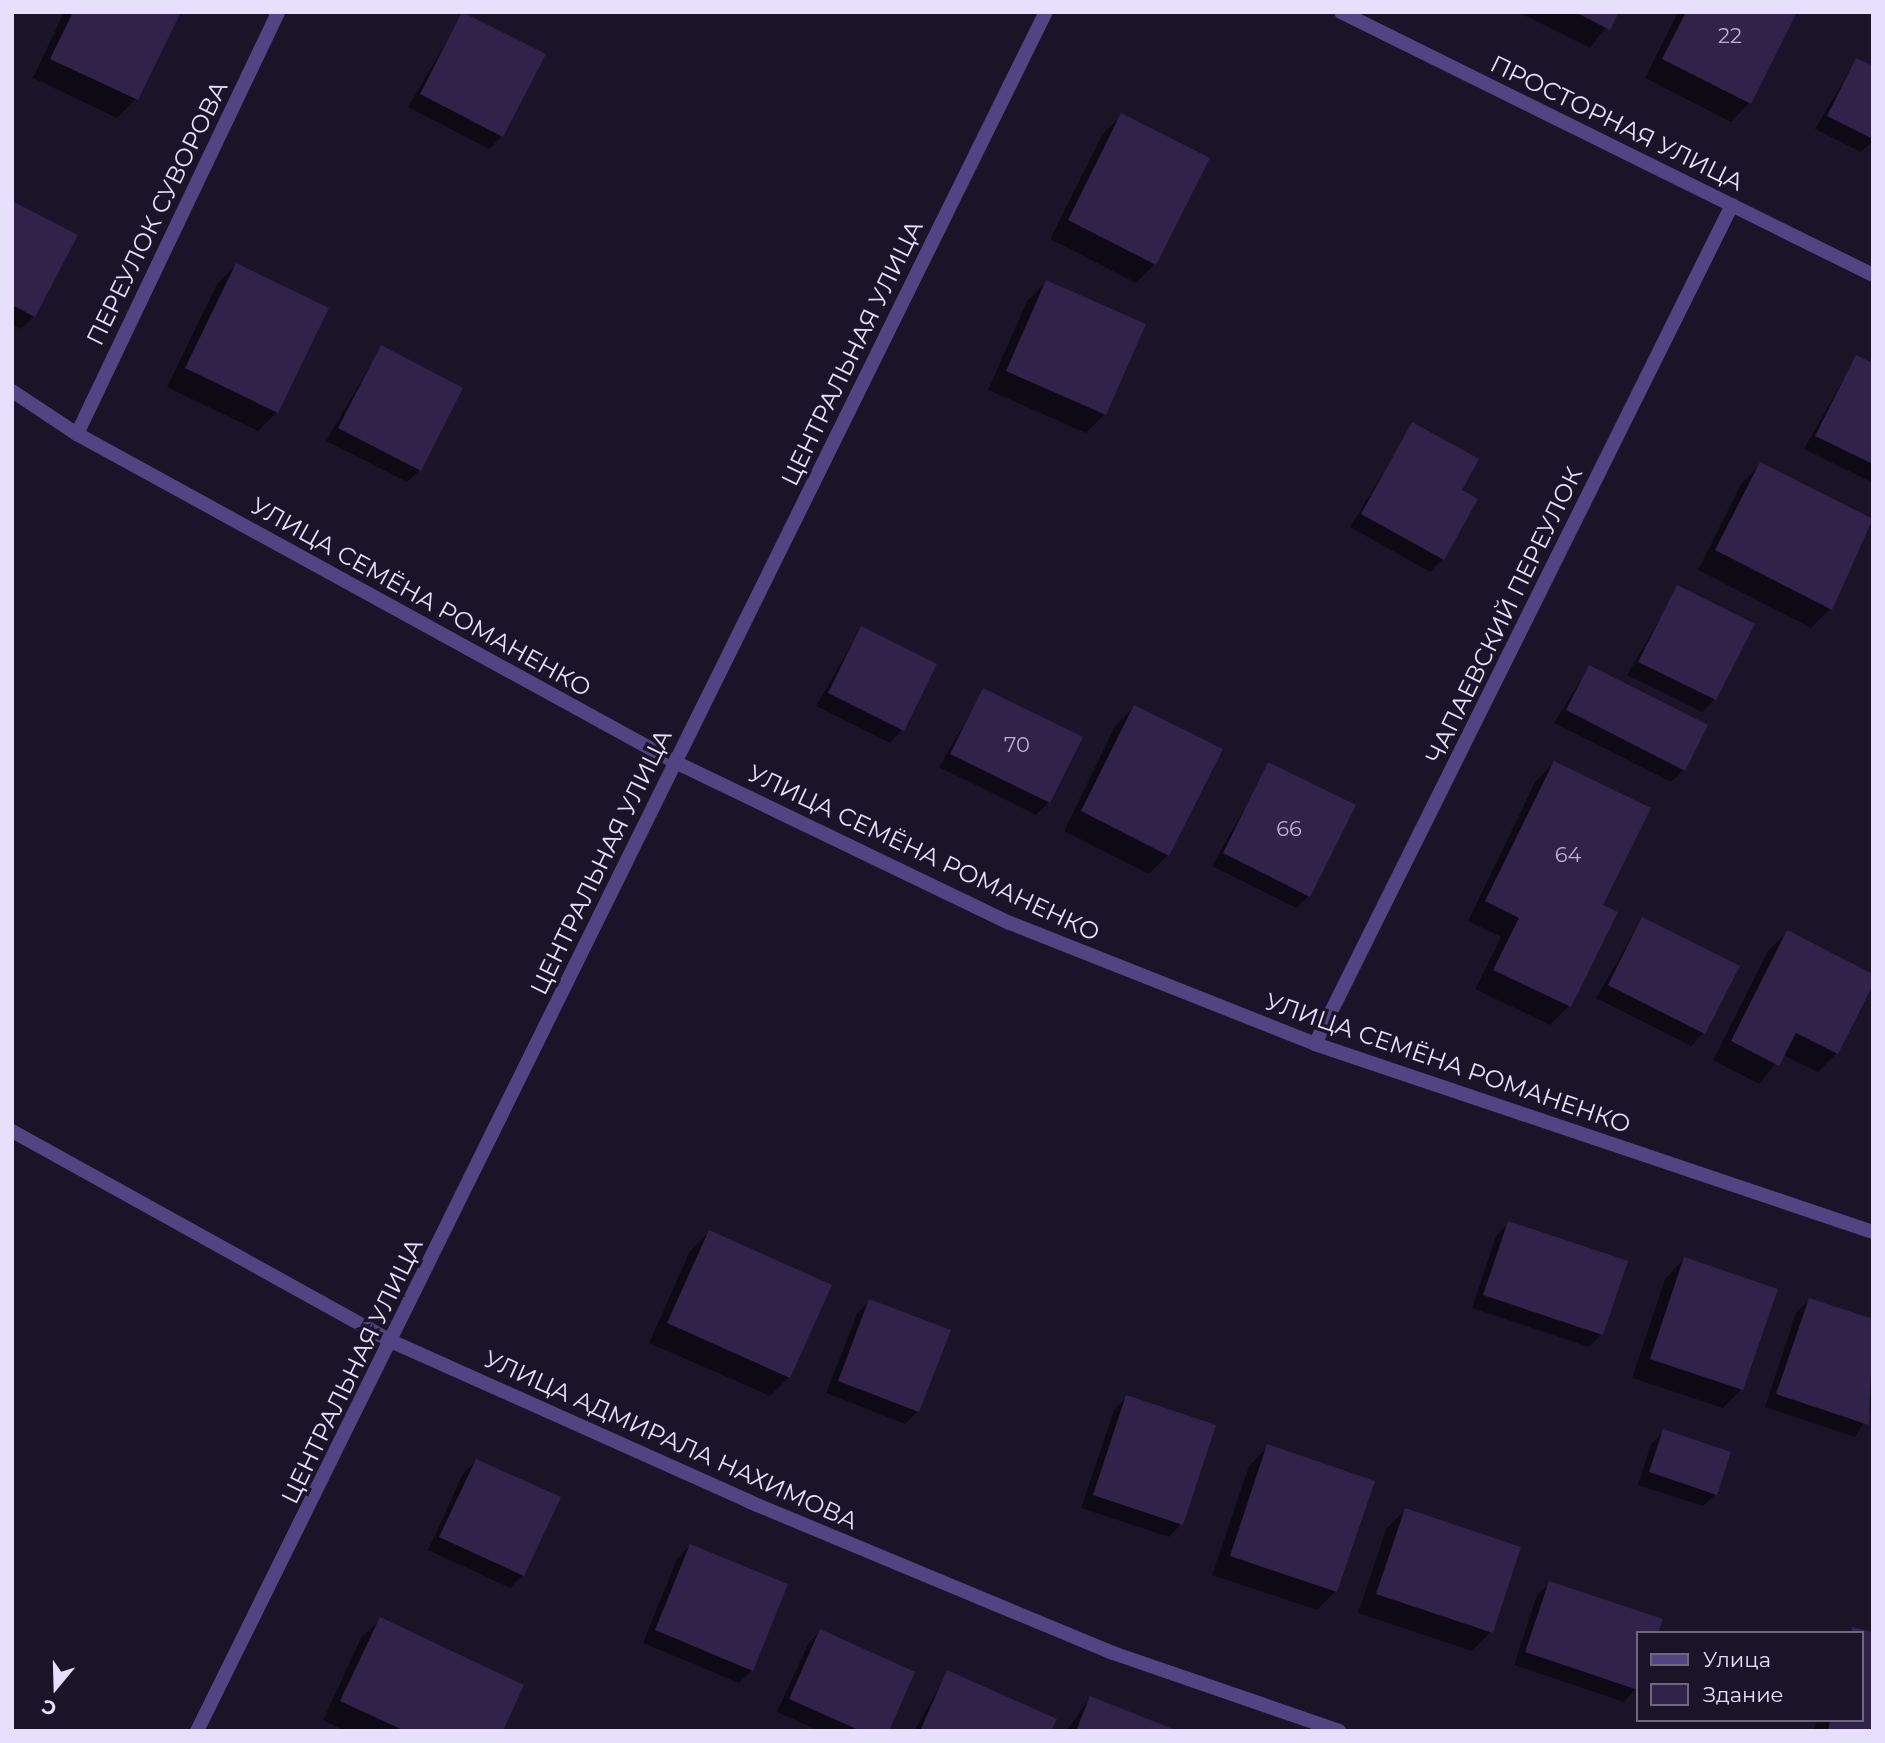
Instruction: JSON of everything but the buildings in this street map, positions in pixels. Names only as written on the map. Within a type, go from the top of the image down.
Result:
[{"type":"street","name":"ПЕРЕУЛОК СУВОРОВА","points":[[77,434],[278,12]]},
{"type":"street","name":"ЦЕНТРАЛЬНАЯ УЛИЦА","points":[[197,1731],[393,1342],[675,762],[1046,12]]},
{"type":"street","name":"ПРОСТОРНАЯ УЛИЦА","points":[[1341,12],[1873,275]]},
{"type":"street","name":"ЧАПАЕВСКИЙ ПЕРЕУЛОК","points":[[1315,1044],[1732,205]]},
{"type":"street","name":"УЛИЦА СЕМЁНА РОМАНЕНКО","points":[[12,391],[77,434],[675,762],[1010,923],[1315,1044],[1873,1232]]},
{"type":"street","name":"УЛИЦА АДМИРАЛА НАХИМОВА","points":[[12,1131],[393,1342],[750,1503],[1113,1653],[1339,1731]]}]
